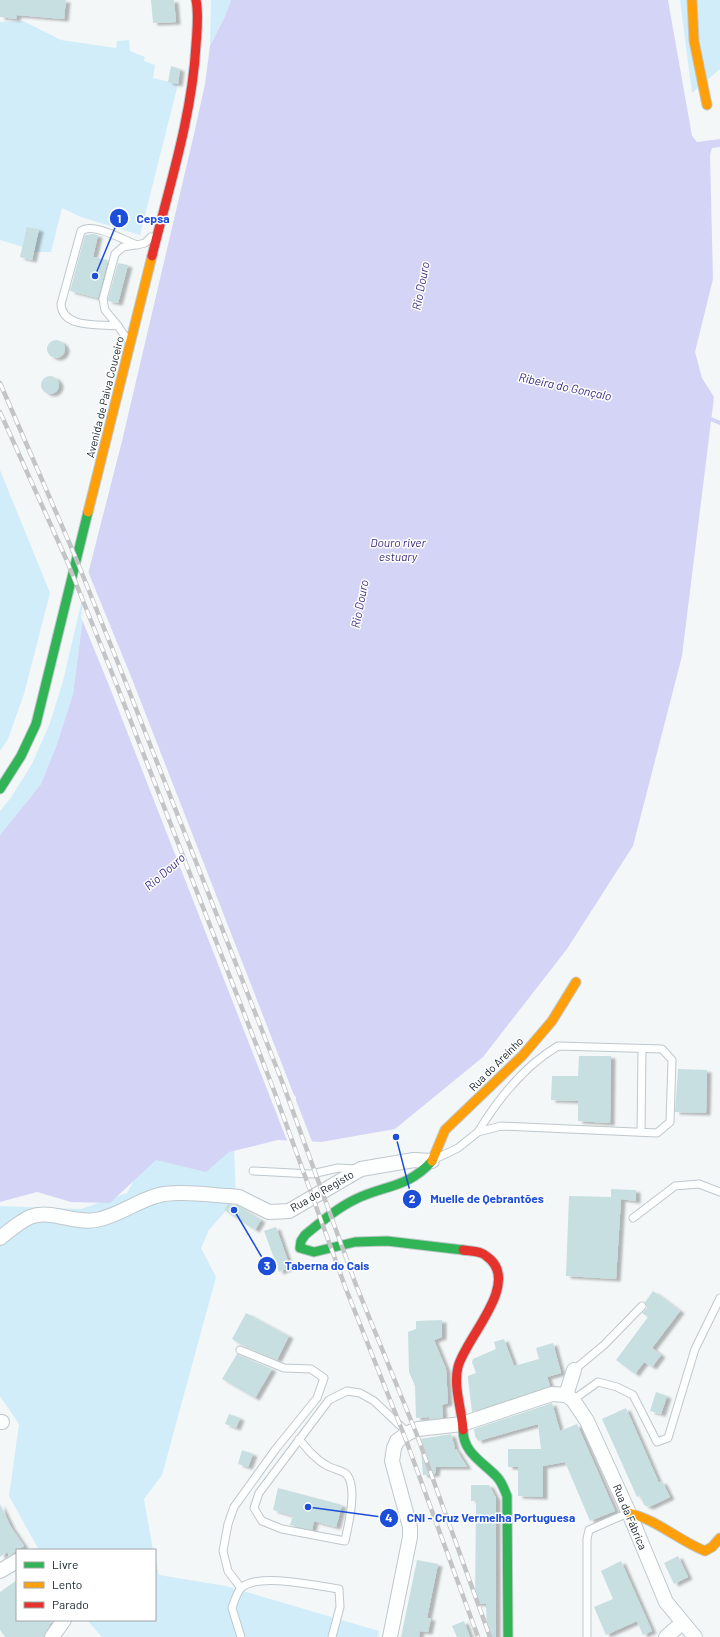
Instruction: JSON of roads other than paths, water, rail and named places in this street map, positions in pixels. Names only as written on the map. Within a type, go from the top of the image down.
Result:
[{"type":"street","name":"Avenida de Paiva Couceiro","points":[[0,789],[21,756],[36,724],[159,231],[186,117],[194,72],[198,12],[196,0]]},
{"type":"street","points":[[692,0],[694,41],[707,105]]},
{"type":"street","name":"Rua do Areínho","points":[[432,1161],[445,1130],[523,1055],[552,1021],[576,982]]},
{"type":"street","points":[[361,1169],[414,1160],[432,1161]]},
{"type":"street","points":[[432,1161],[417,1175],[406,1182],[358,1198],[344,1206],[305,1235],[300,1248],[307,1252],[314,1252],[354,1242],[384,1241],[484,1253],[492,1258],[496,1267],[498,1278],[498,1286],[494,1299],[487,1315],[460,1355],[457,1367],[463,1435],[474,1456],[498,1477],[504,1486],[507,1496],[506,1616],[508,1637]]},
{"type":"street","name":"Rua do Registo","points":[[0,1238],[23,1221],[34,1216],[48,1215],[94,1220],[109,1216],[152,1197],[164,1194],[238,1197],[269,1212],[289,1212],[361,1169]]},
{"type":"street","points":[[390,1637],[410,1537],[410,1527],[392,1462],[394,1448],[397,1441],[408,1433],[437,1426],[462,1424],[483,1419],[552,1394],[570,1398],[574,1370]]},
{"type":"street","name":"Rua da Fábrica","points":[[570,1398],[588,1421],[629,1513],[666,1602],[695,1637]]},
{"type":"street","points":[[629,1513],[642,1515],[690,1546],[705,1551],[720,1538]]},
{"type":"street","points":[[0,1571],[16,1562]]},
{"type":"street","points":[[52,1637],[63,1621]]},
{"type":"street","points":[[666,1637],[682,1623]]},
{"type":"lane","points":[[118,326],[86,324],[70,320],[63,313],[61,304],[81,231],[90,227],[137,245]]},
{"type":"lane","points":[[129,348],[126,336],[105,310],[103,300],[115,254],[123,247],[145,243],[159,231]]},
{"type":"lane","points":[[432,1161],[458,1148],[478,1132],[494,1105],[518,1079],[545,1053],[558,1046],[662,1049],[672,1060],[670,1122],[657,1133],[500,1126],[478,1132]]},
{"type":"lane","points":[[641,1132],[642,1049]]},
{"type":"lane","points":[[252,1171],[312,1174],[338,1168],[361,1169]]},
{"type":"lane","points":[[633,1218],[675,1186],[699,1184],[720,1192]]},
{"type":"lane","points":[[570,1398],[598,1382],[617,1387],[633,1396],[657,1442],[668,1438],[695,1349],[720,1298]]},
{"type":"lane","points":[[574,1370],[604,1345],[642,1306]]},
{"type":"lane","points":[[240,1350],[284,1368],[311,1369],[324,1378],[317,1398],[275,1450],[234,1507],[228,1524],[223,1551],[228,1571],[241,1588]]},
{"type":"lane","points":[[299,1439],[312,1455],[327,1466],[345,1473],[352,1483],[350,1515],[345,1541],[282,1529],[262,1521],[254,1508],[258,1492],[329,1400],[347,1391],[360,1394],[374,1401],[408,1433]]},
{"type":"lane","points":[[587,1637],[587,1539],[589,1530],[629,1513]]},
{"type":"lane","points":[[241,1637],[232,1608],[241,1588],[258,1580],[288,1581],[339,1589],[340,1607],[332,1637]]},
{"type":"water","name":"Douro river estuary","points":[[231,0],[668,0],[692,136],[697,142],[720,139],[720,147],[712,148],[710,155],[713,279],[695,352],[702,378],[714,397],[682,656],[633,846],[567,949],[483,1057],[395,1129],[321,1142],[278,1140],[229,1152],[206,1172],[156,1160],[110,1203],[71,1202],[37,1192],[0,1202],[0,835],[41,784],[57,744],[73,694],[89,570],[122,441],[194,134],[205,84],[210,46]],"holes":[[[117,672],[126,673],[132,679],[132,688],[125,694],[116,694],[110,688],[110,679]],[[281,1091],[290,1091],[296,1097],[296,1106],[289,1112],[280,1112],[274,1106],[274,1097]]]},
{"type":"waterway","name":"Ribeira do Gonçalo","points":[[706,417],[720,423]]},
{"type":"railway","points":[[0,383],[75,556],[283,1084],[356,1285],[417,1435],[490,1637]]},
{"type":"railway","points":[[0,412],[67,561],[116,683],[273,1088],[346,1289],[406,1440],[478,1637]]},
{"type":"place","name":"Cepsa","points":[[95,276]]},
{"type":"place","name":"Muelle de Qebrantões","points":[[396,1137]]},
{"type":"place","name":"Taberna do Cais","points":[[234,1210]]},
{"type":"place","name":"CNI - Cruz Vermelha Portuguesa","points":[[308,1507]]},
{"type":"water label","name":"Rio Douro","points":[[421,286]]},
{"type":"water label","name":"Rio Douro","points":[[360,604]]},
{"type":"water label","name":"Rio Douro","points":[[165,872]]}]
